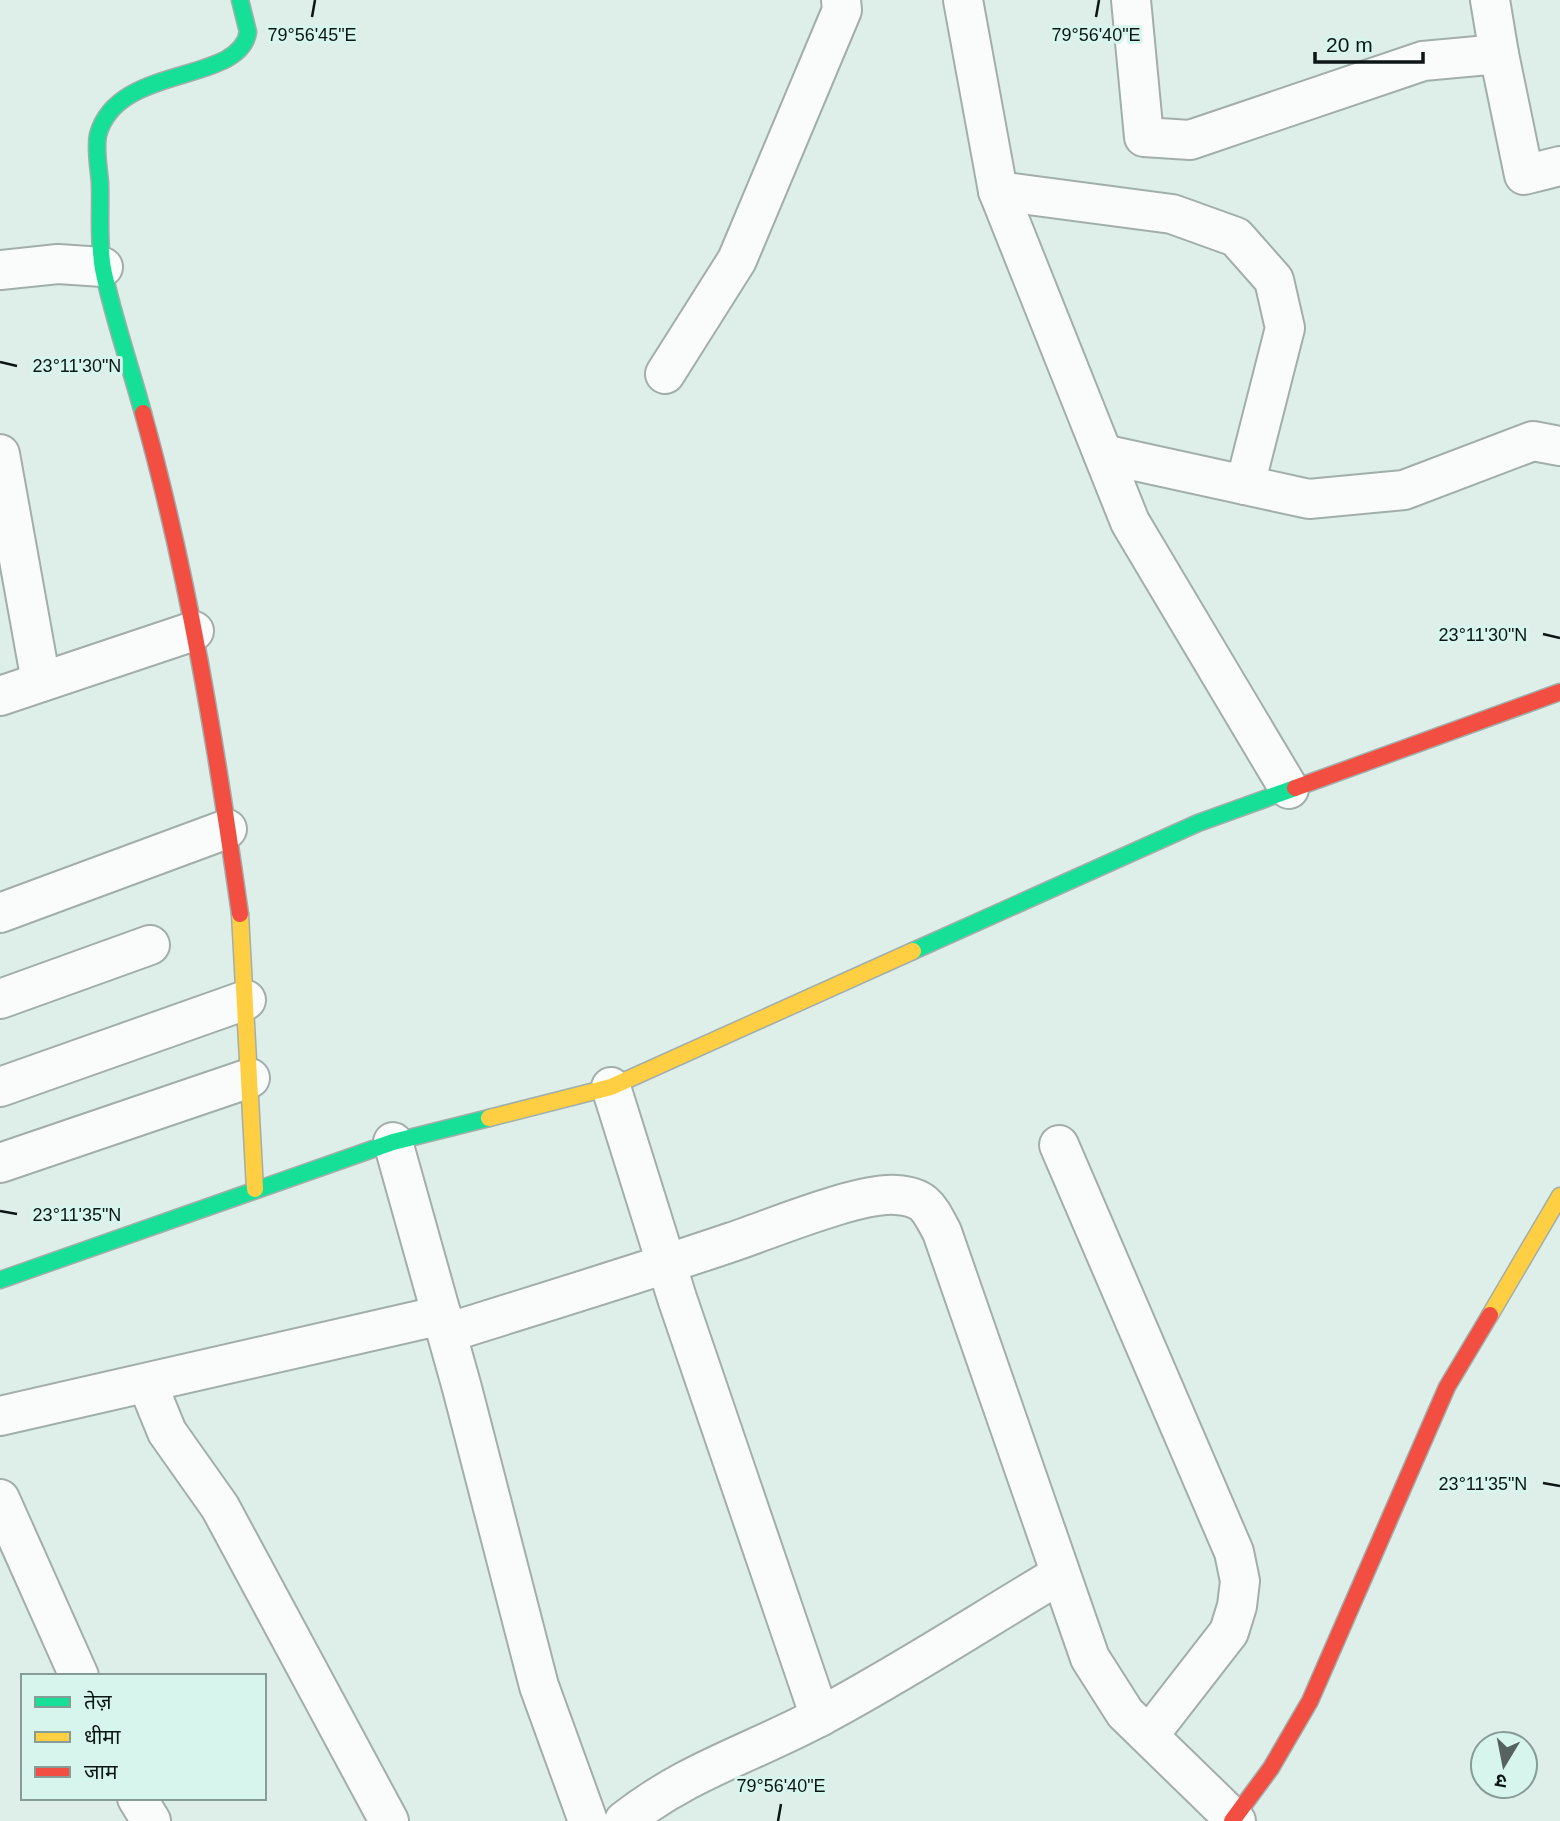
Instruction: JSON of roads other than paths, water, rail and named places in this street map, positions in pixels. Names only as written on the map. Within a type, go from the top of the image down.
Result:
[{"type":"street","points":[[240,0],[247,18],[248,36],[241,50],[223,60],[143,85],[120,99],[103,117],[98,135],[103,267],[169,503],[211,713],[243,939],[256,1189]]},
{"type":"street","points":[[665,374],[737,260],[842,10],[841,0]]},
{"type":"street","points":[[963,0],[998,191],[1130,522],[1289,789]]},
{"type":"street","points":[[1131,0],[1144,137],[1190,140],[1423,61],[1499,54]]},
{"type":"street","points":[[1489,0],[1524,176],[1560,166]]},
{"type":"street","points":[[998,191],[1172,214],[1236,237],[1274,280],[1285,328],[1245,485]]},
{"type":"street","points":[[0,270],[58,264],[103,267]]},
{"type":"street","points":[[1103,454],[1309,499],[1404,490],[1521,444],[1533,441],[1560,446]]},
{"type":"street","points":[[1,471],[41,682]]},
{"type":"street","points":[[0,696],[194,631]]},
{"type":"street","points":[[0,1280],[393,1142],[611,1087],[1198,823],[1560,692]]},
{"type":"street","points":[[0,913],[227,829]]},
{"type":"street","points":[[0,999],[150,945]]},
{"type":"street","points":[[0,1087],[246,1000]]},
{"type":"street","points":[[0,1163],[250,1079]]},
{"type":"street","points":[[611,1087],[667,1264],[820,1717]]},
{"type":"street","points":[[393,1142],[539,1686],[588,1821]]},
{"type":"street","points":[[1059,1145],[1234,1552],[1240,1581],[1237,1606],[1229,1632],[1149,1735]]},
{"type":"street","points":[[0,1416],[147,1383],[444,1324],[667,1264],[847,1203],[893,1194],[913,1197],[928,1204],[942,1232],[1090,1658],[1125,1713],[1234,1821],[1271,1768],[1310,1700],[1447,1387],[1560,1196]]},
{"type":"street","points":[[147,1383],[167,1432],[220,1507],[389,1821]]},
{"type":"street","points":[[0,1499],[78,1674]]},
{"type":"street","points":[[624,1821],[651,1800],[699,1771],[820,1717],[1059,1575]]},
{"type":"street","points":[[138,1800],[151,1821]]}]
